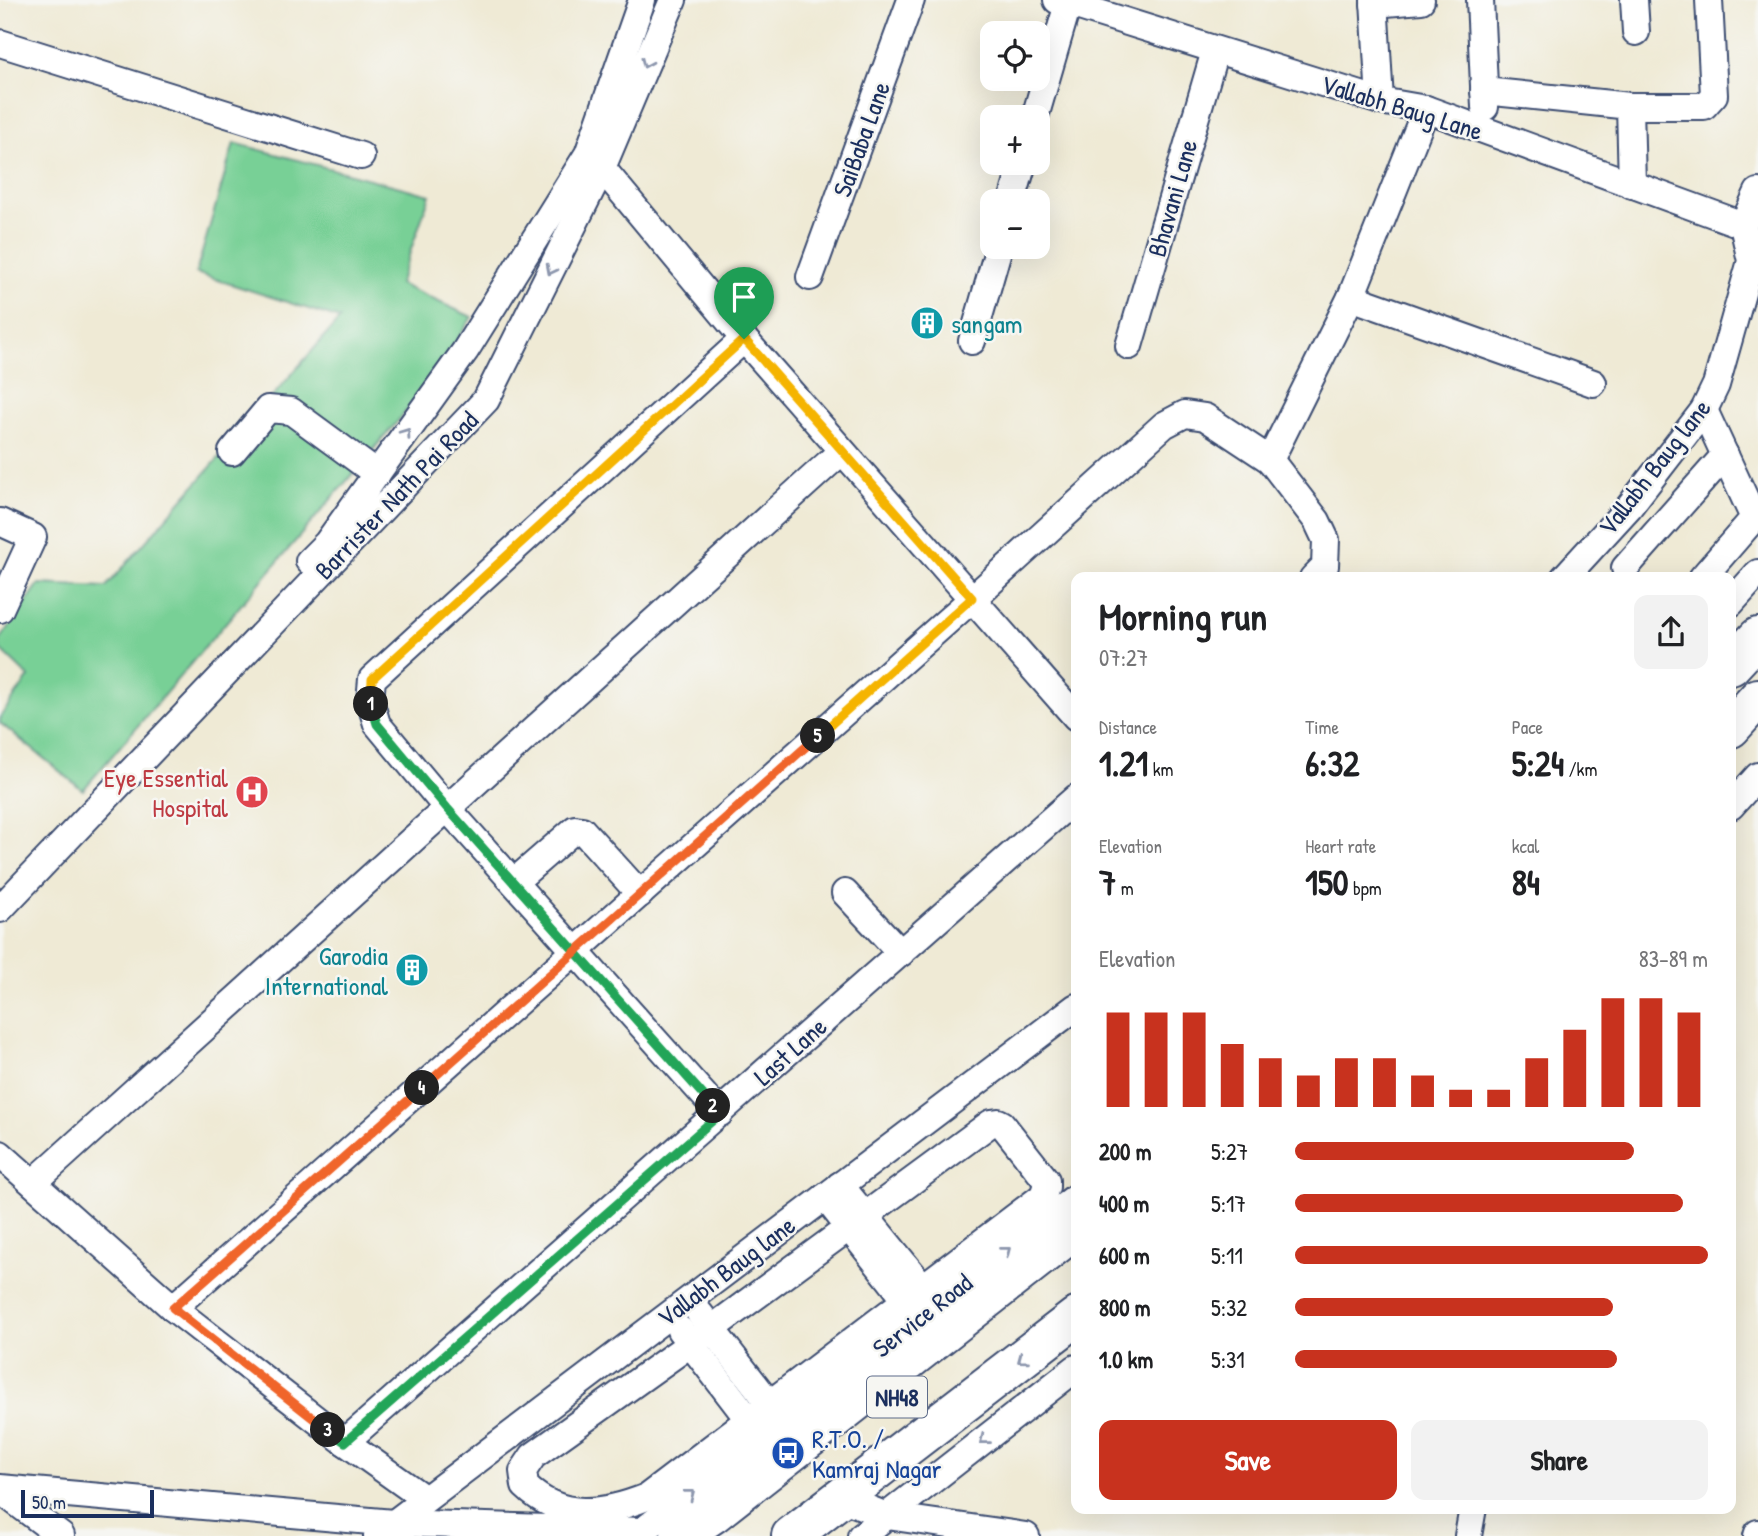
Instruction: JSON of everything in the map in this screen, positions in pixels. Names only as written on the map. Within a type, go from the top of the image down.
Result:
[{"type":"highway","points":[[1736,722],[1758,698]]},
{"type":"highway","points":[[680,1536],[724,1506],[1071,1233]]},
{"type":"highway","name":"NH48","points":[[719,1536],[1071,1263]]},
{"type":"highway","name":"NH48","points":[[791,1536],[1071,1321]]},
{"type":"street","points":[[0,884],[327,542],[377,474],[594,162],[642,0]]},
{"type":"street","name":"Barrister Nath Pai Road","points":[[0,909],[486,400],[594,162],[673,0]]},
{"type":"street","name":"SaiBaba Lane","points":[[810,277],[911,0]]},
{"type":"street","points":[[1380,101],[1374,2],[1421,0]]},
{"type":"street","points":[[1480,0],[1486,131]]},
{"type":"street","points":[[1634,0],[1636,32]]},
{"type":"street","points":[[1484,92],[1630,106],[1704,106],[1714,95],[1709,0]]},
{"type":"street","points":[[1038,105],[1062,2]]},
{"type":"street","name":"Vallabh Baug Lane","points":[[1062,2],[1380,101],[1426,109],[1743,225]]},
{"type":"street","points":[[0,43],[361,156]]},
{"type":"street","name":"Bhavani Lane","points":[[1129,346],[1214,51]]},
{"type":"street","points":[[1630,106],[1632,185]]},
{"type":"street","points":[[1270,460],[1351,297],[1426,109]]},
{"type":"street","points":[[594,162],[744,339],[1071,711]]},
{"type":"street","points":[[1743,225],[1758,192]]},
{"type":"street","name":"Vallabh Baug lane","points":[[1570,572],[1629,507],[1704,410],[1716,385],[1751,261],[1743,225]]},
{"type":"street","points":[[972,341],[996,259]]},
{"type":"street","points":[[1351,297],[1593,383]]},
{"type":"street","points":[[720,1114],[447,808],[377,724],[370,701],[372,679],[744,339]]},
{"type":"street","points":[[232,452],[268,409],[291,411],[377,474]]},
{"type":"street","points":[[1704,410],[1754,518],[1707,572]]},
{"type":"street","points":[[173,1308],[1164,425],[1185,414],[1205,417],[1270,460],[1317,521],[1326,540],[1325,566],[1319,572]]},
{"type":"street","points":[[33,1183],[842,450]]},
{"type":"street","points":[[1631,572],[1725,456]]},
{"type":"street","points":[[0,522],[33,537],[0,609]]},
{"type":"street","points":[[1598,541],[1629,572]]},
{"type":"street","points":[[1736,597],[1758,573]]},
{"type":"street","points":[[1736,800],[1758,776]]},
{"type":"street","name":"Last Lane","points":[[345,1442],[1071,802]]},
{"type":"street","points":[[514,882],[578,829],[640,894]]},
{"type":"street","points":[[845,893],[901,953]]},
{"type":"street","name":"Vallabh Baug lane","points":[[385,1530],[1071,1011]]},
{"type":"street","points":[[956,1097],[981,1131]]},
{"type":"street","points":[[991,1124],[1002,1124],[1046,1180],[1043,1196],[647,1497],[622,1507],[588,1511],[559,1508],[539,1500],[524,1486],[523,1471],[533,1455],[858,1221],[991,1124]]},
{"type":"street","points":[[0,1154],[173,1308],[345,1442],[425,1499]]},
{"type":"street","points":[[833,1191],[915,1294]]},
{"type":"street","name":"Service Road","points":[[639,1533],[1071,1201]]},
{"type":"street","points":[[679,1307],[760,1412]]},
{"type":"street","points":[[861,1536],[1071,1373]]},
{"type":"street","points":[[544,1409],[562,1434]]},
{"type":"street","points":[[0,1489],[385,1530],[639,1533]]},
{"type":"street","points":[[0,1489],[61,1536]]},
{"type":"street","points":[[841,1498],[887,1516],[1026,1536]]},
{"type":"street","points":[[1468,1536],[1472,1514]]},
{"type":"green space","points":[[234,143],[430,195],[399,284],[472,317],[426,388],[83,790],[0,723],[0,717],[29,677],[0,649],[0,640],[39,584],[106,587],[340,319],[196,273]]},
{"type":"place","name":"sangam","points":[[927,323]]},
{"type":"place","name":"Eye Essential Hospital","points":[[252,792]]},
{"type":"place","name":"Garodia International","points":[[412,970]]},
{"type":"place","name":"R.T.O. / Kamraj Nagar","points":[[788,1453]]},
{"type":"route","points":[[744,339],[372,679],[370,701],[377,724],[447,808],[514,882],[575,951],[720,1114],[345,1442],[173,1308],[575,951],[640,894],[972,598],[744,339]]}]
